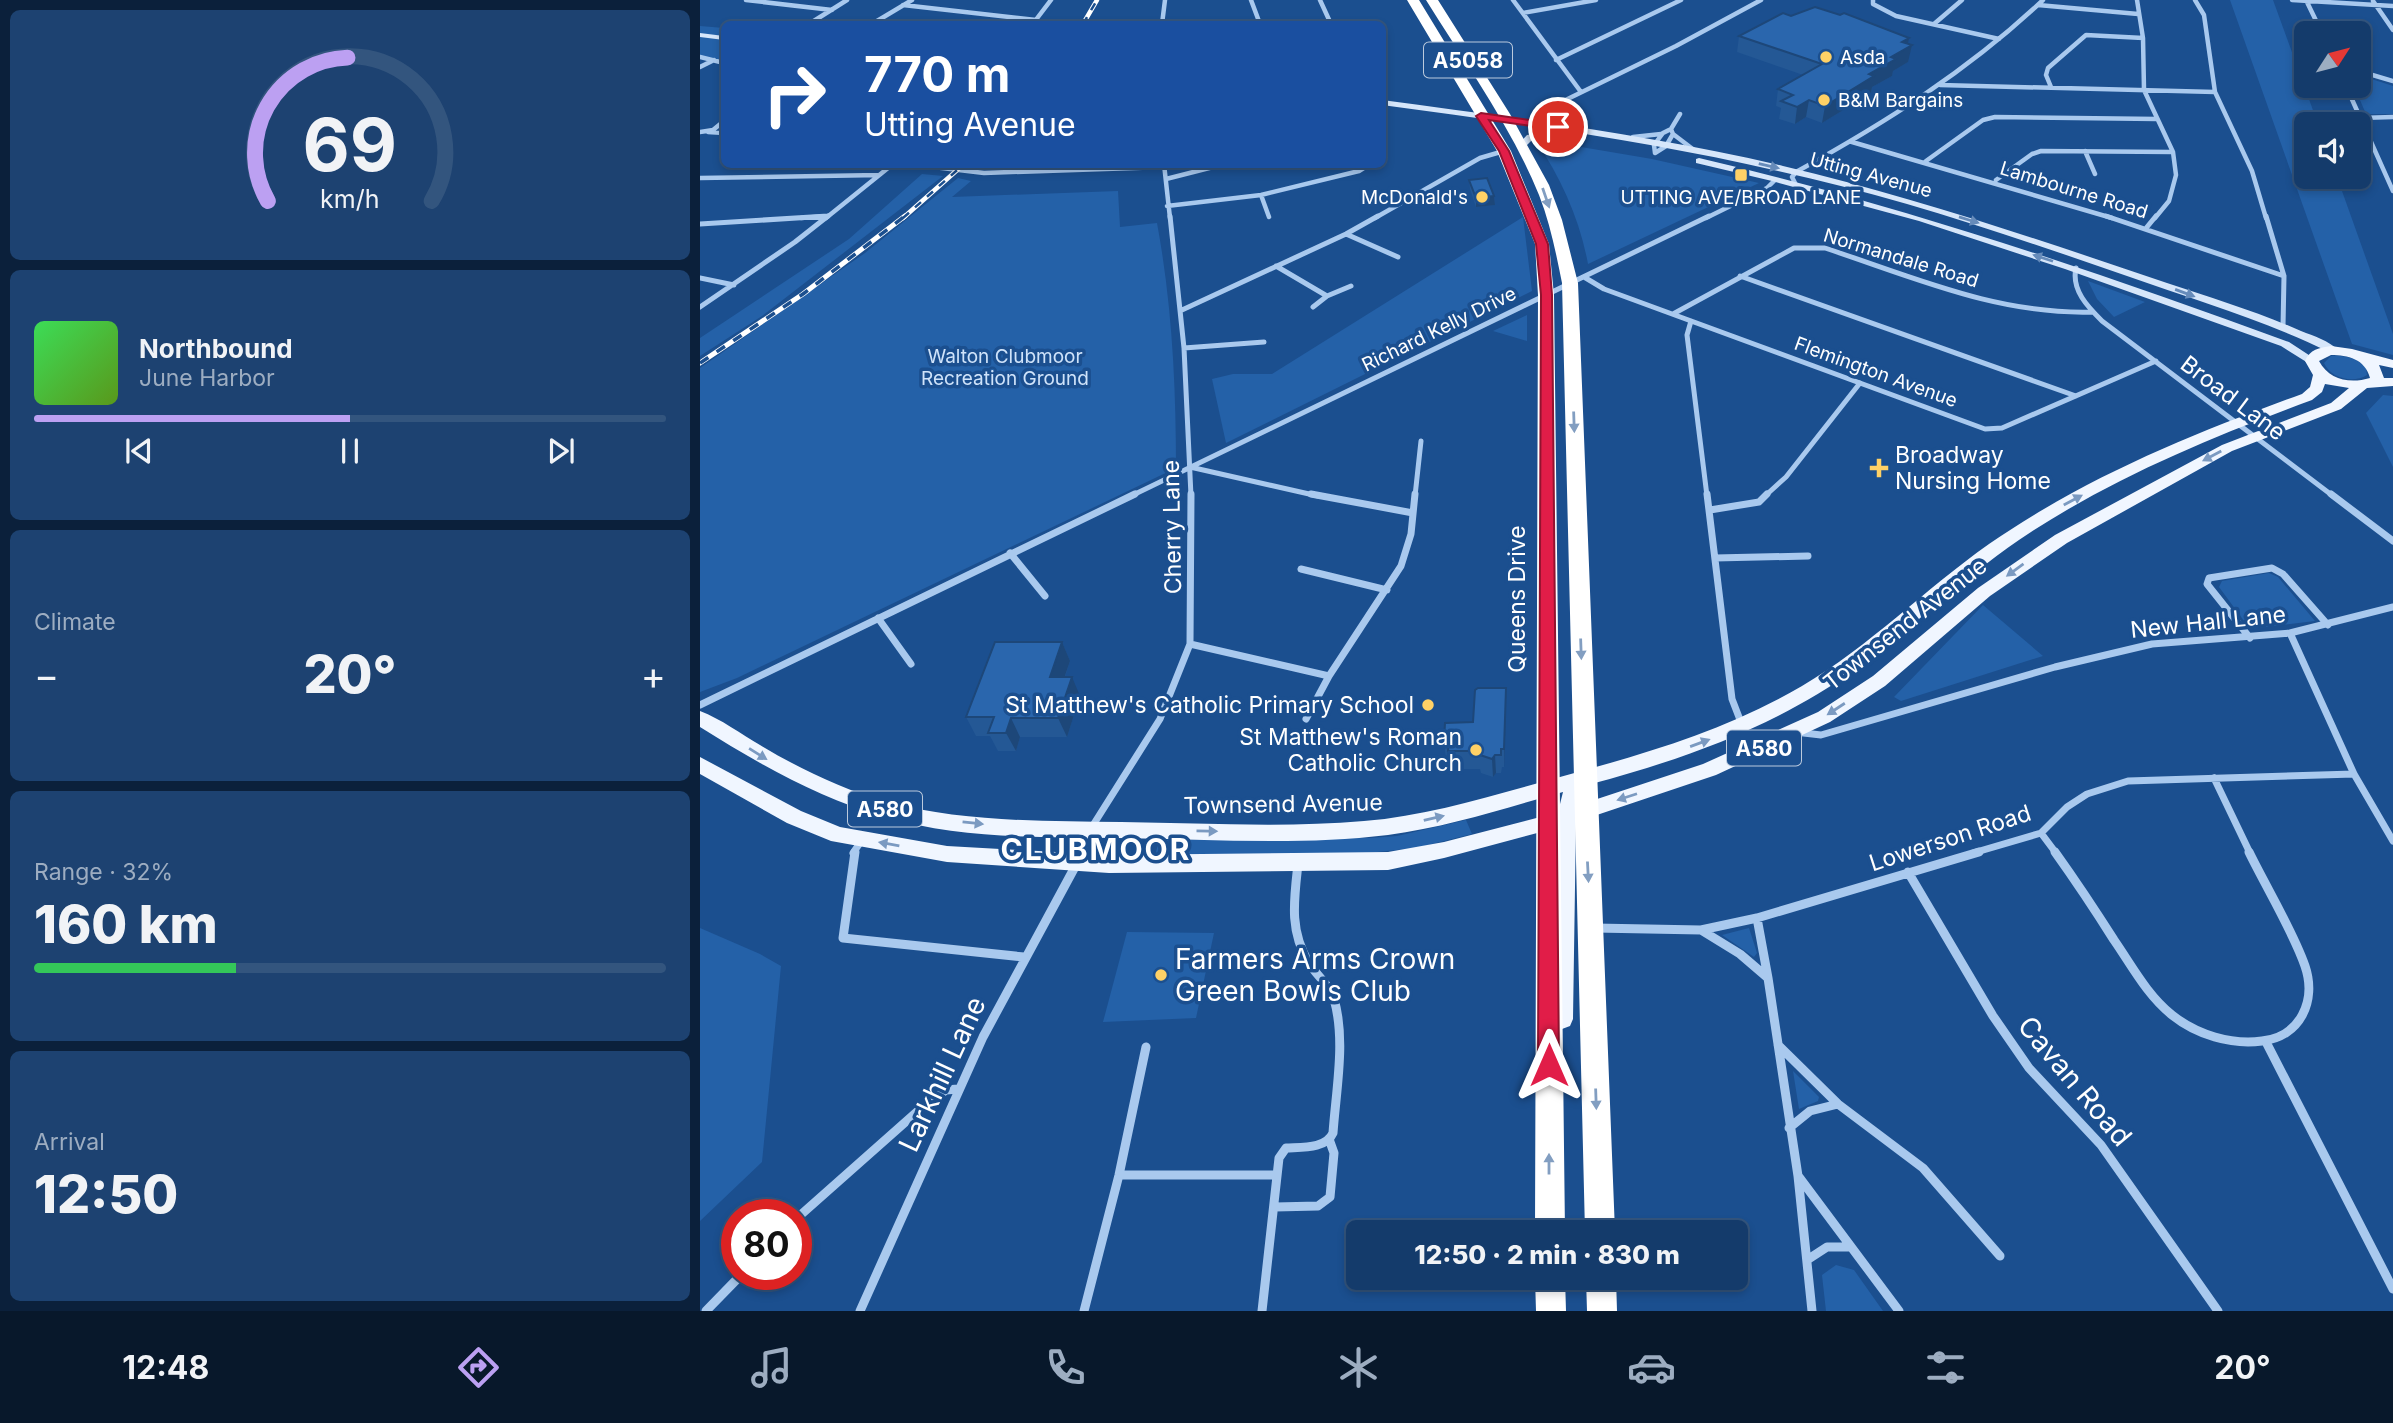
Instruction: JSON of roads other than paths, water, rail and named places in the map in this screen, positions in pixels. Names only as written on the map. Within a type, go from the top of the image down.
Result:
[{"type":"highway","name":"Queens Drive","points":[[1413,0],[1513,149],[1543,187],[1577,280],[1584,779],[1566,817],[1549,1091],[1550,1220]]},
{"type":"highway","name":"Queens Drive","points":[[1432,0],[1496,123]]},
{"type":"highway","name":"Queens Drive","points":[[1513,149],[1542,244],[1546,295],[1546,789],[1566,817],[1591,928],[1600,1220]]},
{"type":"highway","points":[[1550,1290],[1550,1311]]},
{"type":"highway","points":[[1601,1290],[1602,1311]]},
{"type":"main road","name":"A580","points":[[2316,367],[2318,353],[2333,350]]},
{"type":"main road","points":[[2333,350],[2393,364]]},
{"type":"main road","points":[[2362,357],[2378,373],[2368,384]]},
{"type":"main road","points":[[2316,367],[2339,383],[2393,382]]},
{"type":"main road","name":"Townsend Avenue","points":[[1090,830],[1362,830],[1401,825],[1658,758],[1742,726],[1843,667],[1972,565],[2058,508],[2130,469],[2307,397],[2317,389],[2316,367]]},
{"type":"main road","name":"Townsend Avenue","points":[[1079,862],[1298,864],[1388,861],[1444,850],[1566,817],[1735,761],[1824,717],[1879,681],[1942,625],[2030,559],[2106,513],[2227,448],[2336,405],[2368,384]]},
{"type":"main road","name":"A580","points":[[700,719],[770,762],[815,785],[893,811],[1011,827],[1090,830]]},
{"type":"main road","name":"A580","points":[[700,765],[794,817],[838,835],[947,854],[1079,862]]},
{"type":"street","points":[[746,0],[832,10]]},
{"type":"street","points":[[814,21],[847,0]]},
{"type":"street","points":[[877,21],[912,0]]},
{"type":"street","points":[[1035,21],[1051,0]]},
{"type":"street","points":[[1162,21],[1165,0]]},
{"type":"street","points":[[1251,0],[1259,21]]},
{"type":"street","points":[[1320,0],[1330,21]]},
{"type":"street","points":[[1513,0],[1581,92]]},
{"type":"street","points":[[1523,13],[1595,0]]},
{"type":"street","points":[[1556,60],[1681,0]]},
{"type":"street","points":[[1546,134],[1534,123],[1533,118],[1539,113],[1676,46],[1761,0]]},
{"type":"street","points":[[1873,0],[1873,4],[1882,11],[1999,39]]},
{"type":"street","points":[[1934,24],[1962,0]]},
{"type":"street","points":[[1811,170],[1940,85],[2043,0]]},
{"type":"street","points":[[2137,0],[2143,38],[2144,90],[2173,152],[2176,176],[2169,201],[2147,227]]},
{"type":"street","points":[[2195,0],[2204,15],[2215,92],[2252,172],[2284,276],[2283,327]]},
{"type":"street","points":[[2292,0],[2374,2],[2393,6]]},
{"type":"street","points":[[2306,1],[2316,21]]},
{"type":"street","points":[[2374,2],[2393,30]]},
{"type":"street","points":[[903,5],[1026,21]]},
{"type":"street","points":[[2038,5],[2138,14]]},
{"type":"street","points":[[700,26],[721,29]]},
{"type":"street","points":[[700,35],[721,38]]},
{"type":"street","points":[[2051,87],[2046,75],[2048,68],[2086,35],[2143,38]]},
{"type":"street","points":[[700,57],[721,62]]},
{"type":"street","points":[[700,67],[714,60]]},
{"type":"street","points":[[2382,76],[2393,70]]},
{"type":"street","points":[[2371,74],[2393,81]]},
{"type":"street","points":[[1940,85],[2215,92]]},
{"type":"street","name":"Utting Avenue","points":[[1386,103],[1546,134],[1654,149],[1665,146],[1796,172],[1811,170],[2029,239],[2283,327],[2333,350]]},
{"type":"street","name":"Utting Avenue","points":[[1386,111],[1496,123],[1534,123],[1619,137],[1654,149],[1797,185],[1953,229],[2076,268],[2285,344],[2316,367]]},
{"type":"street","points":[[1665,146],[1680,114]]},
{"type":"street","points":[[1926,162],[1983,120],[1995,117],[2157,120]]},
{"type":"street","points":[[2371,118],[2393,117]]},
{"type":"street","points":[[702,132],[713,130],[721,123]]},
{"type":"street","points":[[702,132],[721,133]]},
{"type":"street","points":[[1619,137],[1672,132]]},
{"type":"street","points":[[1672,132],[1686,146],[1701,152]]},
{"type":"street","points":[[1182,310],[1346,234],[1480,158],[1513,149],[1530,137],[1546,134]]},
{"type":"street","points":[[1654,149],[1661,134]]},
{"type":"street","points":[[2371,141],[2393,191]]},
{"type":"street","name":"Lambourne Road","points":[[1852,142],[1996,180],[2147,227],[2284,276]]},
{"type":"street","points":[[1996,180],[2032,154],[2041,151],[2173,152]]},
{"type":"street","points":[[2085,151],[2095,174]]},
{"type":"street","points":[[700,307],[782,251],[888,168]]},
{"type":"street","points":[[942,168],[984,173],[1113,168]]},
{"type":"street","name":"Cherry Lane","points":[[1079,862],[1090,830],[1160,719],[1190,644],[1189,467],[1184,348],[1182,310],[1167,206],[1165,168]]},
{"type":"street","points":[[1166,179],[1209,168]]},
{"type":"street","points":[[1167,206],[1261,195],[1364,168]]},
{"type":"street","points":[[1796,172],[1792,177],[1797,185]]},
{"type":"street","points":[[700,178],[880,175]]},
{"type":"street","name":"Richard Kelly Drive","points":[[700,705],[1767,188],[1775,180]]},
{"type":"street","points":[[1261,195],[1269,217]]},
{"type":"street","points":[[700,224],[829,216]]},
{"type":"street","points":[[1346,234],[1366,246],[1383,248],[1398,257]]},
{"type":"street","name":"Normandale Road","points":[[1673,314],[1794,248],[1814,246],[2002,304],[2057,312],[2093,312]]},
{"type":"street","points":[[1276,266],[1327,296]]},
{"type":"street","name":"Broad Lane","points":[[2076,268],[2073,275],[2077,288],[2093,312],[2393,541]]},
{"type":"street","points":[[1740,276],[2076,396]]},
{"type":"street","points":[[700,278],[734,285]]},
{"type":"street","name":"Flemington Avenue","points":[[1577,280],[1979,428],[2002,428],[2156,361]]},
{"type":"street","points":[[1313,307],[1327,296],[1351,286]]},
{"type":"street","points":[[1691,321],[1687,335],[1732,699],[1742,726]]},
{"type":"street","points":[[1184,348],[1264,342]]},
{"type":"street","points":[[1710,510],[1759,502],[1786,477],[1860,383]]},
{"type":"street","points":[[1306,719],[1329,676],[1401,566],[1411,534],[1421,441]]},
{"type":"street","points":[[1189,467],[1231,473],[1383,511],[1413,513]]},
{"type":"street","points":[[1010,553],[1045,596]]},
{"type":"street","points":[[1715,558],[1808,556]]},
{"type":"street","points":[[2250,638],[2207,584],[2209,578],[2272,568],[2283,573],[2328,625]]},
{"type":"street","points":[[1301,569],[1387,590]]},
{"type":"street","name":"New Hall Lane","points":[[1795,732],[1821,735],[2056,667],[2152,644],[2290,634],[2393,607]]},
{"type":"street","points":[[878,618],[911,664]]},
{"type":"street","points":[[2290,634],[2354,774],[2393,841]]},
{"type":"street","points":[[1190,644],[1329,676]]},
{"type":"street","name":"Lowerson Road","points":[[1591,928],[1701,930],[1757,918],[2041,833],[2067,807],[2087,793],[2128,780],[2354,774]]},
{"type":"street","points":[[2041,833],[2141,981],[2174,1016],[2210,1035],[2236,1042],[2266,1042],[2288,1034],[2307,1009],[2309,988],[2305,967],[2214,778]]},
{"type":"street","points":[[862,839],[853,854],[843,938],[1024,957]]},
{"type":"street","name":"Larkhill Lane","points":[[860,1311],[958,1089],[1024,957],[1079,862]]},
{"type":"street","points":[[1262,1311],[1279,1158],[1286,1147],[1320,1145],[1334,1133],[1340,1025],[1333,995],[1309,963],[1296,936],[1293,914],[1298,864]]},
{"type":"street","name":"Cavan Road","points":[[1909,872],[2007,1037],[2029,1068],[2101,1145],[2218,1311]]},
{"type":"street","points":[[1757,918],[1798,1176],[1812,1311]]},
{"type":"street","points":[[1701,930],[1740,954],[1768,978]]},
{"type":"street","points":[[2266,1042],[2393,1289]]},
{"type":"street","points":[[1778,1045],[1838,1104],[1923,1168],[2000,1256]]},
{"type":"street","points":[[1084,1311],[1119,1175],[1146,1047]]},
{"type":"street","points":[[812,1205],[919,1110],[946,1090],[958,1089]]},
{"type":"street","points":[[1789,1128],[1810,1111],[1838,1104]]},
{"type":"street","points":[[1275,1207],[1318,1206],[1329,1197],[1334,1153],[1329,1139]]},
{"type":"street","points":[[1119,1175],[1277,1175]]},
{"type":"street","points":[[1798,1176],[1899,1311]]},
{"type":"street","points":[[1807,1260],[1823,1247],[1851,1247]]},
{"type":"street","points":[[706,1311],[726,1290]]},
{"type":"railway","points":[[1085,21],[1097,0]]},
{"type":"railway","points":[[903,218],[959,168]]},
{"type":"railway","points":[[700,363],[803,294],[905,216]]},
{"type":"place","name":"Asda","points":[[1826,57]]},
{"type":"place","name":"B&M Bargains","points":[[1824,100]]},
{"type":"place","name":"UTTING AVE/BROAD LANE","points":[[1741,175]]},
{"type":"place","name":"McDonald's","points":[[1482,197]]},
{"type":"place","name":"Broadway Nursing Home","points":[[1879,468]]},
{"type":"place","name":"St Matthew's Catholic Primary School","points":[[1428,705]]},
{"type":"place","name":"St Matthew's Roman Catholic Church","points":[[1476,750]]},
{"type":"place","name":"Farmers Arms Crown Green Bowls Club","points":[[1161,975]]},
{"type":"district","name":"CLUBMOOR","points":[[1096,849]]},
{"type":"park label","name":"Walton Clubmoor Recreation Ground","points":[[1005,367]]}]
